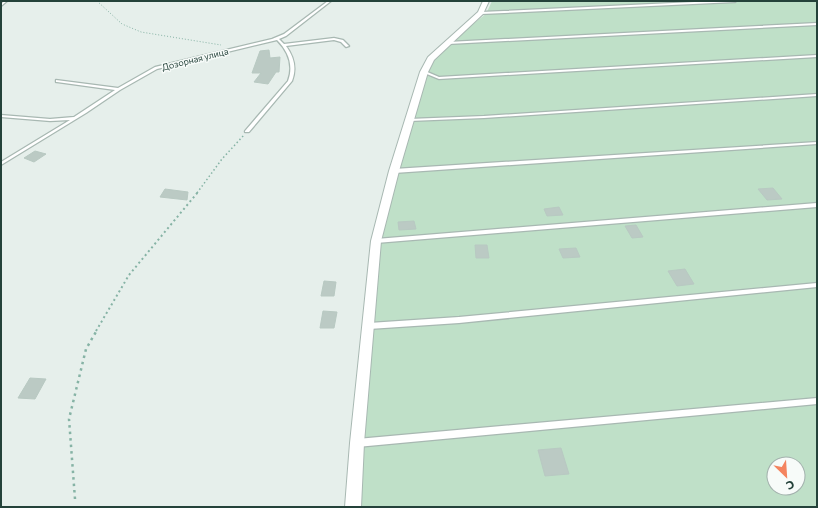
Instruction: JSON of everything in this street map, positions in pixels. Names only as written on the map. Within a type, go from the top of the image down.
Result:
[{"type":"street","points":[[353,507],[357,443],[376,241],[394,171],[424,72],[431,59],[481,13],[486,1]]},
{"type":"lane","points":[[1,5],[6,1]]},
{"type":"lane","name":"Дозорная улица","points":[[75,118],[119,89],[156,68],[285,35],[330,1]]},
{"type":"lane","points":[[481,13],[735,1]]},
{"type":"lane","points":[[448,43],[817,24]]},
{"type":"lane","points":[[247,131],[290,81],[294,74],[292,61],[285,45],[277,38]]},
{"type":"lane","points":[[285,45],[334,39],[342,41],[347,46]]},
{"type":"lane","points":[[424,72],[439,78],[817,56]]},
{"type":"lane","points":[[57,81],[86,86],[119,89]]},
{"type":"lane","points":[[409,120],[484,117],[817,95]]},
{"type":"lane","points":[[1,116],[50,120],[75,118]]},
{"type":"lane","points":[[1,164],[75,118]]},
{"type":"lane","points":[[394,171],[817,143]]},
{"type":"lane","points":[[376,241],[817,205]]},
{"type":"lane","points":[[369,326],[467,319],[817,285]]},
{"type":"lane","points":[[357,443],[817,401]]},
{"type":"path","points":[[97,1],[122,24],[140,32],[223,46]]},
{"type":"path","points":[[75,498],[69,420],[86,349],[129,275],[188,206],[222,159],[247,131]]},
{"type":"green space","points":[[492,1],[817,1],[817,507],[353,507],[376,241],[424,72],[448,43],[486,14]]},
{"type":"building","points":[[269,50],[270,58],[280,57],[279,72],[276,72],[268,84],[254,82],[261,73],[252,73],[260,51]]},
{"type":"building","points":[[35,151],[46,154],[34,162],[24,158]]},
{"type":"building","points":[[773,188],[782,199],[767,200],[758,189]]},
{"type":"building","points":[[165,189],[188,192],[187,200],[160,197]]},
{"type":"building","points":[[559,207],[563,215],[547,216],[544,209]]},
{"type":"building","points":[[414,221],[416,229],[399,230],[398,222]]},
{"type":"building","points":[[636,225],[643,237],[632,238],[625,226]]},
{"type":"building","points":[[475,245],[487,245],[489,258],[476,258]]},
{"type":"building","points":[[576,248],[580,257],[563,258],[559,249]]},
{"type":"building","points":[[685,269],[694,284],[677,286],[668,271]]},
{"type":"building","points":[[324,281],[336,282],[334,296],[321,296]]},
{"type":"building","points":[[323,311],[337,312],[334,328],[320,328]]},
{"type":"building","points":[[30,378],[46,379],[35,399],[18,398]]},
{"type":"building","points":[[561,448],[569,474],[545,476],[538,450]]}]
